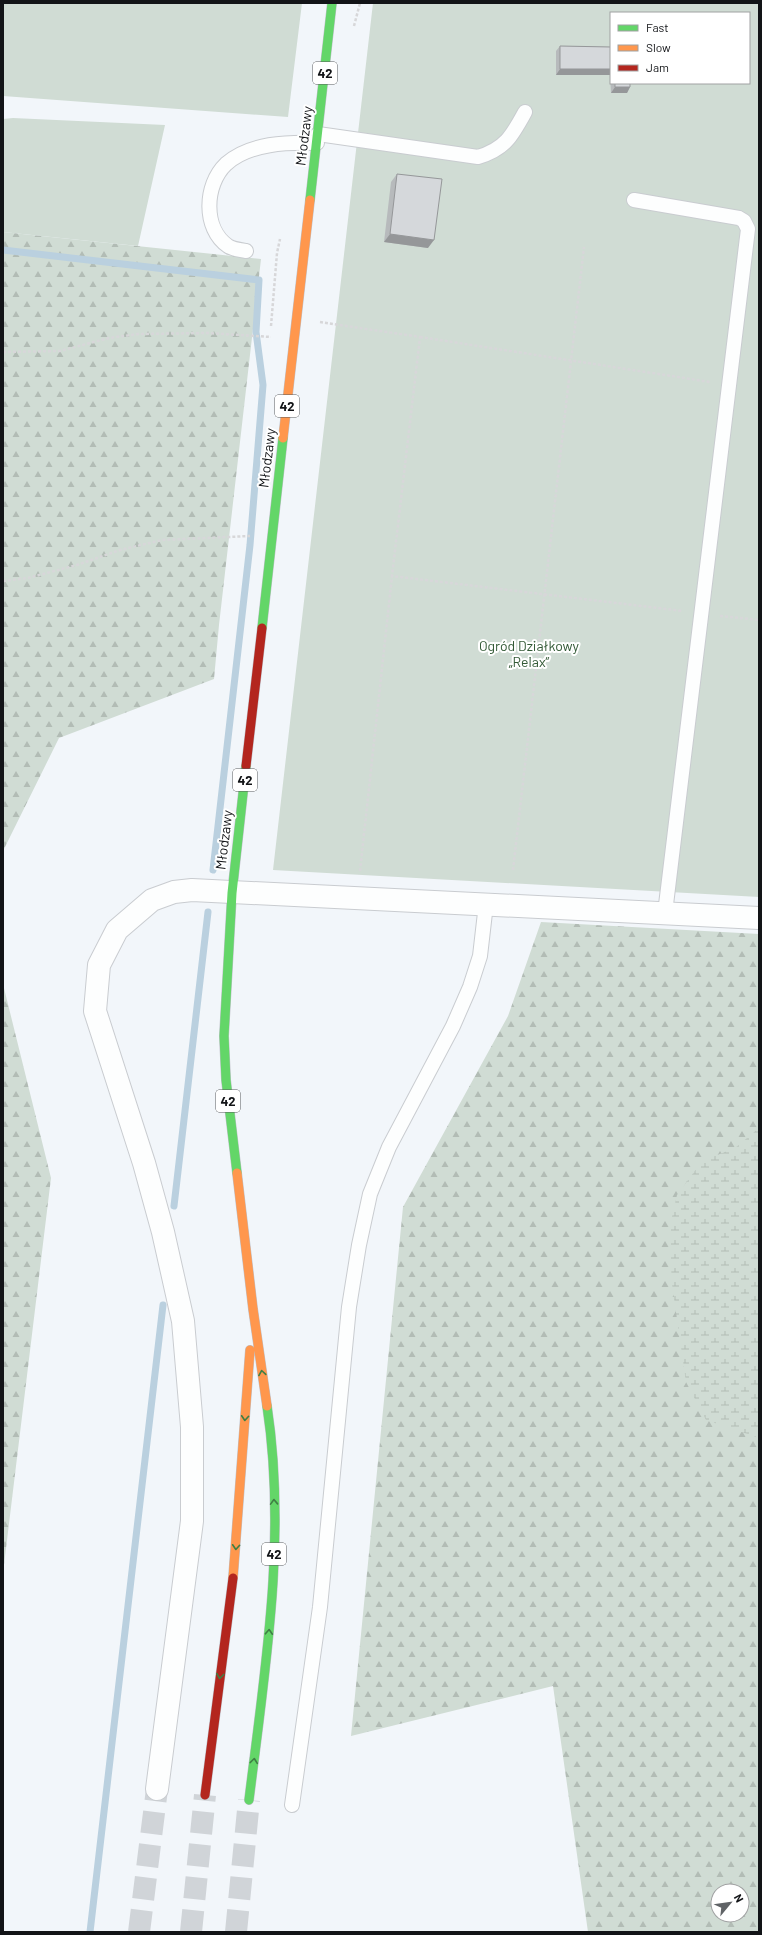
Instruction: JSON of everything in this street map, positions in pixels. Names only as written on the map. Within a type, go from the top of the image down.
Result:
[{"type":"main road","name":"Młodzawy","points":[[232,893],[332,3]]},
{"type":"main road","name":"42","points":[[232,893],[224,1036],[226,1080],[252,1309],[271,1430],[275,1524],[269,1638],[249,1800]]},
{"type":"main road","name":"42","points":[[205,1795],[236,1554],[252,1309]]},
{"type":"street","points":[[157,1789],[192,1521],[192,1427],[183,1321],[163,1232],[144,1162],[95,1011],[99,965],[117,930],[152,900],[174,892],[186,890],[759,918]]},
{"type":"lane","points":[[246,251],[229,247],[218,237],[212,226],[209,207],[214,182],[226,164],[245,153],[265,146],[317,139],[478,157],[490,154],[503,146],[513,134],[525,112]]},
{"type":"lane","points":[[634,200],[739,218],[747,224],[748,229],[665,913]]},
{"type":"lane","points":[[292,1805],[320,1607],[349,1307],[359,1245],[370,1194],[389,1147],[453,1026],[470,987],[480,956],[486,904]]},
{"type":"path","points":[[514,870],[584,247]]},
{"type":"path","points":[[3,352],[60,351],[109,338],[138,334],[208,333],[271,337],[270,315]]},
{"type":"path","points":[[297,319],[729,385]]},
{"type":"path","points":[[360,871],[420,337]]},
{"type":"path","points":[[3,581],[28,578],[77,565],[120,550],[162,540],[272,534]]},
{"type":"path","points":[[392,576],[759,620]]},
{"type":"green space","points":[[3,3],[302,3],[288,117],[3,96]]},
{"type":"green space","name":"Ogród Działkowy „Relax”","points":[[373,3],[759,3],[759,897],[273,870]]},
{"type":"green space","points":[[13,118],[165,125],[138,246],[3,232],[3,119]]},
{"type":"green space","points":[[3,232],[261,259],[214,679],[59,738],[3,851]]},
{"type":"green space","points":[[541,922],[759,934],[759,1932],[588,1932],[553,1686],[351,1736],[403,1207],[508,1016]]},
{"type":"green space","points":[[3,984],[51,1178],[3,1573]]},
{"type":"green space","points":[[759,1128],[759,1438],[706,1420],[686,1382],[672,1284],[669,1230],[677,1195],[702,1161],[735,1148]]},
{"type":"building","points":[[560,46],[610,47],[610,69],[560,69]]},
{"type":"building","points":[[615,84],[630,84],[630,87],[615,87]]},
{"type":"building","points":[[397,174],[442,179],[434,240],[390,234]]},
{"type":"waterway","points":[[3,250],[259,280],[256,332],[263,385],[250,545],[213,870]]},
{"type":"waterway","points":[[174,1206],[208,912]]},
{"type":"waterway","points":[[90,1932],[163,1305]]},
{"type":"tunnel","points":[[139,1932],[157,1789]]},
{"type":"tunnel","points":[[191,1932],[205,1795]]},
{"type":"tunnel","points":[[236,1932],[249,1800]]},
{"type":"traffic: fast","points":[[310,200],[332,3]]},
{"type":"traffic: fast","points":[[262,628],[283,438]]},
{"type":"traffic: fast","points":[[237,1173],[226,1080],[224,1036],[232,893],[246,766]]},
{"type":"traffic: fast","points":[[249,1800],[272,1603],[275,1505],[273,1455],[267,1406]]},
{"type":"traffic: slow","points":[[283,438],[310,200]]},
{"type":"traffic: slow","points":[[237,1173],[253,1309],[267,1406]]},
{"type":"traffic: slow","points":[[233,1578],[250,1350]]},
{"type":"traffic: jam","points":[[246,766],[262,628]]},
{"type":"traffic: jam","points":[[205,1795],[233,1578]]}]
